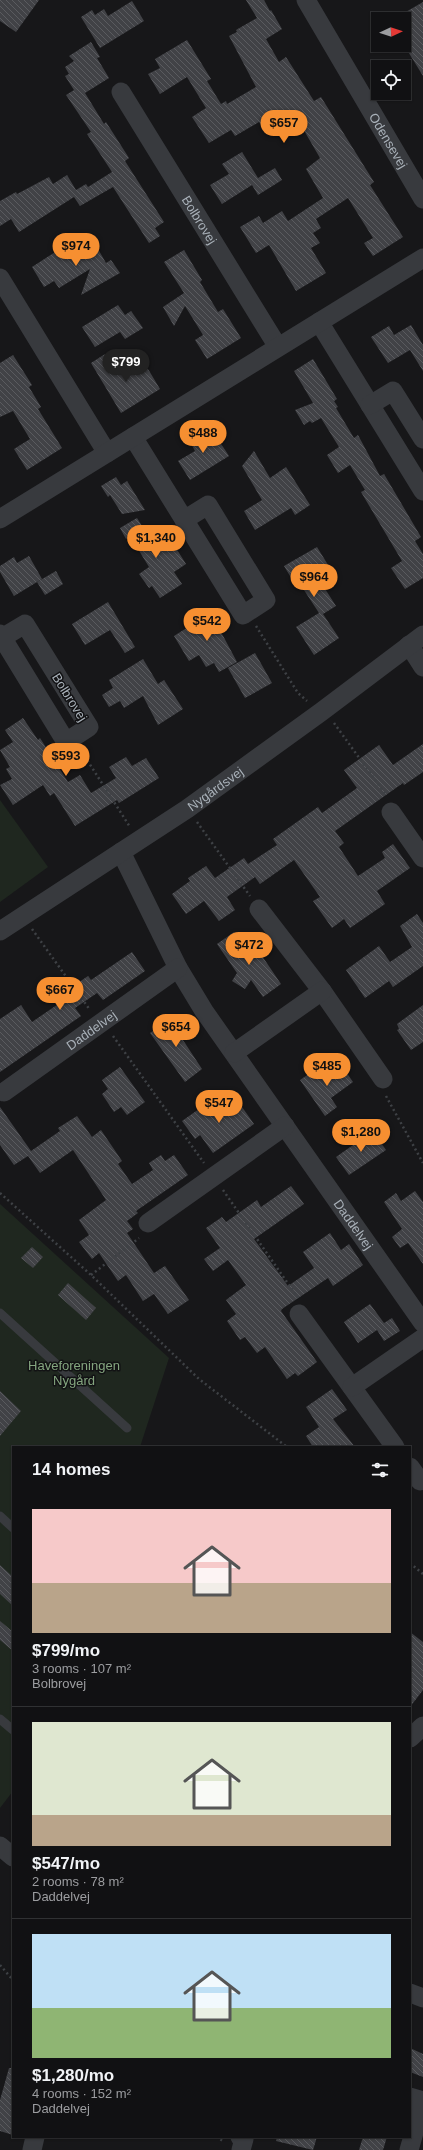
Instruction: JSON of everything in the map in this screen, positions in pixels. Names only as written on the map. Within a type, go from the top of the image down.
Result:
[{"type":"street","name":"Odensevej","points":[[306,0],[423,199]]},
{"type":"street","name":"Bolbrovej","points":[[121,92],[278,347]]},
{"type":"street","points":[[0,519],[423,258]]},
{"type":"street","points":[[0,278],[107,453]]},
{"type":"street","points":[[319,322],[423,491]]},
{"type":"street","points":[[370,405],[393,391],[423,439]]},
{"type":"street","points":[[133,437],[184,520],[243,615],[266,600],[208,505],[184,520]]},
{"type":"street","name":"Bolbrovej","points":[[25,624],[89,727],[66,742],[1,636],[25,624]]},
{"type":"street","points":[[416,640],[423,667]]},
{"type":"street","name":"Nygårdsvej","points":[[0,931],[187,809],[322,712],[416,640]]},
{"type":"street","points":[[391,812],[423,858]]},
{"type":"street","name":"Daddelvej","points":[[121,852],[178,968],[204,1011],[423,1323]]},
{"type":"street","points":[[259,909],[322,991],[382,1079]]},
{"type":"street","name":"Daddelvej","points":[[4,1092],[178,968]]},
{"type":"street","points":[[234,1053],[322,991]]},
{"type":"street","points":[[148,1223],[285,1126]]},
{"type":"street","points":[[299,1314],[394,1446]]},
{"type":"street","points":[[352,1387],[423,1338]]},
{"type":"street","points":[[411,1737],[423,1726]]},
{"type":"street","points":[[0,1846],[12,1857]]},
{"type":"street","points":[[411,1993],[423,1998]]},
{"type":"street","points":[[409,2150],[423,2101],[411,2097]]},
{"type":"street","points":[[32,2150],[35,2138]]},
{"type":"street","points":[[241,2150],[244,2139],[242,2138]]},
{"type":"lane","points":[[0,1313],[127,1428]]},
{"type":"lane","points":[[0,1516],[12,1527]]},
{"type":"lane","points":[[0,1719],[12,1729]]},
{"type":"path","points":[[73,738],[139,841]]},
{"type":"path","points":[[187,809],[259,909]]},
{"type":"path","points":[[23,916],[100,1024],[117,1038],[214,1176],[304,1306],[299,1314]]},
{"type":"path","points":[[382,1079],[381,1086],[423,1163]]},
{"type":"path","points":[[0,1193],[91,1275],[199,1379],[286,1446]]},
{"type":"path","points":[[91,1275],[148,1231],[148,1223]]},
{"type":"path","points":[[411,1565],[423,1574]]},
{"type":"path","points":[[0,1965],[12,1979]]},
{"type":"green space","points":[[0,800],[48,867],[0,902]]},
{"type":"green space","name":"Haveforeningen Nygård","points":[[0,1204],[169,1358],[140,1446],[12,1446],[12,1792],[0,1808]]},
{"type":"building","points":[[0,0],[39,0],[16,32],[0,21]]},
{"type":"building","points":[[246,0],[264,0],[270,11],[271,10],[282,29],[266,39],[279,62],[286,57],[314,101],[321,97],[374,182],[370,185],[403,237],[373,256],[364,243],[373,238],[348,198],[316,219],[321,228],[313,233],[320,243],[311,248],[326,273],[296,291],[269,245],[256,253],[240,227],[259,216],[263,223],[282,211],[288,221],[323,198],[306,169],[320,158],[295,115],[289,119],[286,114],[262,127],[259,122],[235,136],[231,130],[209,143],[192,117],[206,108],[187,77],[160,94],[148,74],[160,68],[155,59],[187,40],[211,79],[207,81],[221,104],[226,101],[227,104],[256,87],[229,36],[237,32],[236,30],[257,18]]},
{"type":"building","points":[[132,1],[144,21],[100,48],[81,17],[92,10],[95,15],[104,9],[108,16]]},
{"type":"building","points":[[423,2],[423,76],[408,52],[411,52],[411,12],[406,12]]},
{"type":"building","points":[[91,42],[100,57],[97,58],[109,78],[85,93],[104,124],[106,122],[129,158],[125,161],[164,222],[155,228],[160,236],[149,243],[113,187],[80,206],[74,197],[19,232],[11,219],[0,226],[0,201],[16,192],[17,194],[49,177],[53,184],[67,175],[76,190],[86,184],[88,187],[112,172],[87,134],[91,132],[66,95],[74,90],[65,76],[69,74],[65,67],[74,61],[69,56]]},
{"type":"building","points":[[242,152],[258,178],[275,168],[282,180],[258,195],[252,185],[222,204],[210,185],[229,174],[222,164]]},
{"type":"building","points":[[94,242],[106,263],[111,260],[120,273],[81,295],[90,269],[59,288],[54,281],[44,287],[32,267],[66,245],[70,252],[82,246],[84,249]]},
{"type":"building","points":[[184,250],[202,280],[200,282],[218,312],[223,309],[241,338],[207,359],[195,340],[203,335],[185,306],[174,326],[163,307],[184,293],[164,262]]},
{"type":"building","points":[[118,305],[125,315],[131,311],[143,328],[125,339],[120,332],[95,347],[82,327]]},
{"type":"building","points":[[411,325],[423,345],[423,371],[410,350],[388,363],[371,337],[389,326],[394,335]]},
{"type":"building","points":[[105,354],[115,372],[135,360],[143,372],[148,369],[160,389],[121,413],[91,363]]},
{"type":"building","points":[[13,355],[32,385],[29,387],[41,407],[38,409],[62,448],[27,470],[14,449],[30,439],[13,411],[0,417],[0,363]]},
{"type":"building","points":[[313,359],[337,399],[334,401],[338,407],[336,408],[354,438],[358,435],[380,476],[384,474],[421,537],[415,541],[423,554],[423,578],[405,589],[391,568],[402,561],[361,492],[365,490],[350,465],[338,473],[327,455],[339,447],[321,418],[312,423],[310,421],[304,425],[295,410],[313,403],[294,371]]},
{"type":"building","points":[[210,427],[229,456],[190,480],[178,461],[195,451],[189,440]]},
{"type":"building","points":[[254,451],[270,478],[286,467],[310,505],[295,515],[291,508],[255,530],[244,511],[262,500],[242,466]]},
{"type":"building","points":[[116,477],[121,485],[127,481],[145,510],[122,514],[110,495],[108,497],[101,486]]},
{"type":"building","points":[[137,518],[155,546],[169,537],[186,564],[174,572],[182,584],[160,598],[152,586],[149,588],[139,574],[149,567],[130,536],[126,539],[120,528]]},
{"type":"building","points":[[317,547],[333,573],[320,581],[336,606],[323,614],[339,638],[314,655],[296,627],[319,613],[300,584],[296,586],[284,566]]},
{"type":"building","points":[[29,556],[42,579],[14,596],[0,572],[0,566],[14,557],[17,563]]},
{"type":"building","points":[[56,571],[63,584],[45,595],[37,582]]},
{"type":"building","points":[[108,602],[135,647],[125,653],[110,630],[85,645],[72,624]]},
{"type":"building","points":[[215,610],[226,628],[221,632],[237,662],[219,672],[214,663],[206,667],[199,655],[189,661],[174,636]]},
{"type":"building","points":[[255,653],[272,683],[245,698],[228,668]]},
{"type":"building","points":[[143,659],[158,684],[164,680],[183,709],[158,725],[143,696],[124,708],[120,701],[109,707],[102,695],[113,688],[109,680]]},
{"type":"building","points":[[23,718],[38,740],[40,738],[68,782],[80,775],[91,793],[116,778],[109,767],[126,757],[132,766],[146,758],[159,778],[119,803],[117,800],[75,826],[54,793],[50,796],[43,785],[13,805],[0,785],[12,779],[6,769],[10,767],[0,750],[13,742],[5,730]]},
{"type":"building","points":[[423,744],[423,772],[404,785],[403,783],[335,831],[344,843],[339,847],[358,876],[385,858],[382,852],[393,844],[410,868],[377,891],[385,904],[350,928],[344,919],[332,928],[313,901],[320,897],[294,860],[260,884],[255,877],[227,897],[235,910],[219,921],[204,901],[186,914],[172,894],[190,881],[188,878],[206,866],[215,878],[244,858],[248,864],[277,845],[273,839],[318,807],[322,813],[357,788],[344,770],[379,745],[393,765]]},
{"type":"building","points":[[417,914],[423,923],[423,966],[393,987],[389,981],[365,998],[346,970],[379,946],[390,962],[412,947],[400,926]]},
{"type":"building","points":[[234,932],[248,953],[256,947],[281,984],[263,997],[251,980],[245,989],[232,981],[237,973],[217,944]]},
{"type":"building","points":[[132,952],[145,971],[103,1000],[97,993],[75,1008],[81,1016],[0,1072],[0,1019],[21,1005],[32,1022],[67,998],[63,993],[88,976],[91,980]]},
{"type":"building","points":[[423,1005],[423,1042],[411,1050],[397,1030],[399,1029],[397,1024]]},
{"type":"building","points":[[177,1014],[187,1028],[179,1034],[202,1069],[185,1082],[150,1033]]},
{"type":"building","points":[[340,1063],[353,1082],[331,1098],[337,1107],[325,1116],[300,1080],[316,1069],[321,1076]]},
{"type":"building","points":[[120,1067],[145,1102],[127,1115],[121,1107],[114,1112],[102,1094],[108,1089],[102,1080]]},
{"type":"building","points":[[235,1097],[254,1124],[213,1153],[200,1135],[195,1139],[182,1121],[199,1109],[203,1113],[213,1106],[216,1110]]},
{"type":"building","points":[[0,1107],[31,1151],[60,1131],[58,1128],[77,1116],[92,1137],[101,1130],[122,1161],[118,1164],[132,1184],[153,1170],[149,1163],[161,1155],[165,1161],[174,1155],[188,1175],[136,1211],[138,1213],[127,1221],[133,1229],[127,1233],[154,1273],[165,1266],[189,1300],[168,1314],[154,1294],[143,1301],[126,1275],[118,1281],[99,1253],[92,1259],[79,1242],[89,1235],[79,1220],[106,1200],[73,1150],[40,1173],[28,1156],[14,1165],[0,1145]]},
{"type":"building","points":[[373,1131],[386,1150],[349,1175],[336,1157]]},
{"type":"building","points":[[291,1186],[304,1204],[254,1239],[288,1286],[314,1268],[303,1252],[330,1233],[341,1250],[349,1244],[363,1265],[333,1286],[328,1278],[282,1309],[281,1311],[317,1362],[298,1376],[295,1373],[287,1379],[265,1347],[257,1353],[245,1337],[240,1340],[227,1321],[236,1314],[226,1300],[246,1285],[228,1260],[213,1271],[204,1259],[220,1248],[206,1228],[222,1217],[226,1222],[257,1200],[261,1207]]},
{"type":"building","points":[[415,1191],[423,1202],[423,1264],[408,1243],[400,1248],[392,1237],[402,1229],[384,1202],[396,1193],[401,1201]]},
{"type":"building","points":[[32,1247],[43,1257],[33,1268],[21,1258]]},
{"type":"building","points":[[68,1283],[96,1308],[86,1320],[58,1295]]},
{"type":"building","points":[[370,1304],[384,1323],[392,1318],[400,1331],[384,1341],[377,1330],[358,1343],[344,1322]]},
{"type":"building","points":[[332,1389],[347,1410],[333,1419],[354,1446],[312,1446],[306,1436],[319,1427],[306,1407]]},
{"type":"building","points":[[0,1391],[21,1411],[0,1436]]},
{"type":"building","points":[[0,1565],[12,1576],[12,1605],[0,1594]]},
{"type":"building","points":[[0,1621],[12,1631],[12,1650],[0,1640]]},
{"type":"building","points":[[411,1633],[423,1642],[423,1690],[411,1706]]},
{"type":"building","points":[[411,2048],[423,2054],[423,2077],[411,2072]]},
{"type":"building","points":[[9,2068],[12,2068],[12,2135],[0,2131],[0,2100]]},
{"type":"building","points":[[277,2138],[317,2138],[313,2150],[276,2141]]},
{"type":"building","points":[[363,2138],[387,2138],[383,2150],[359,2150]]}]
